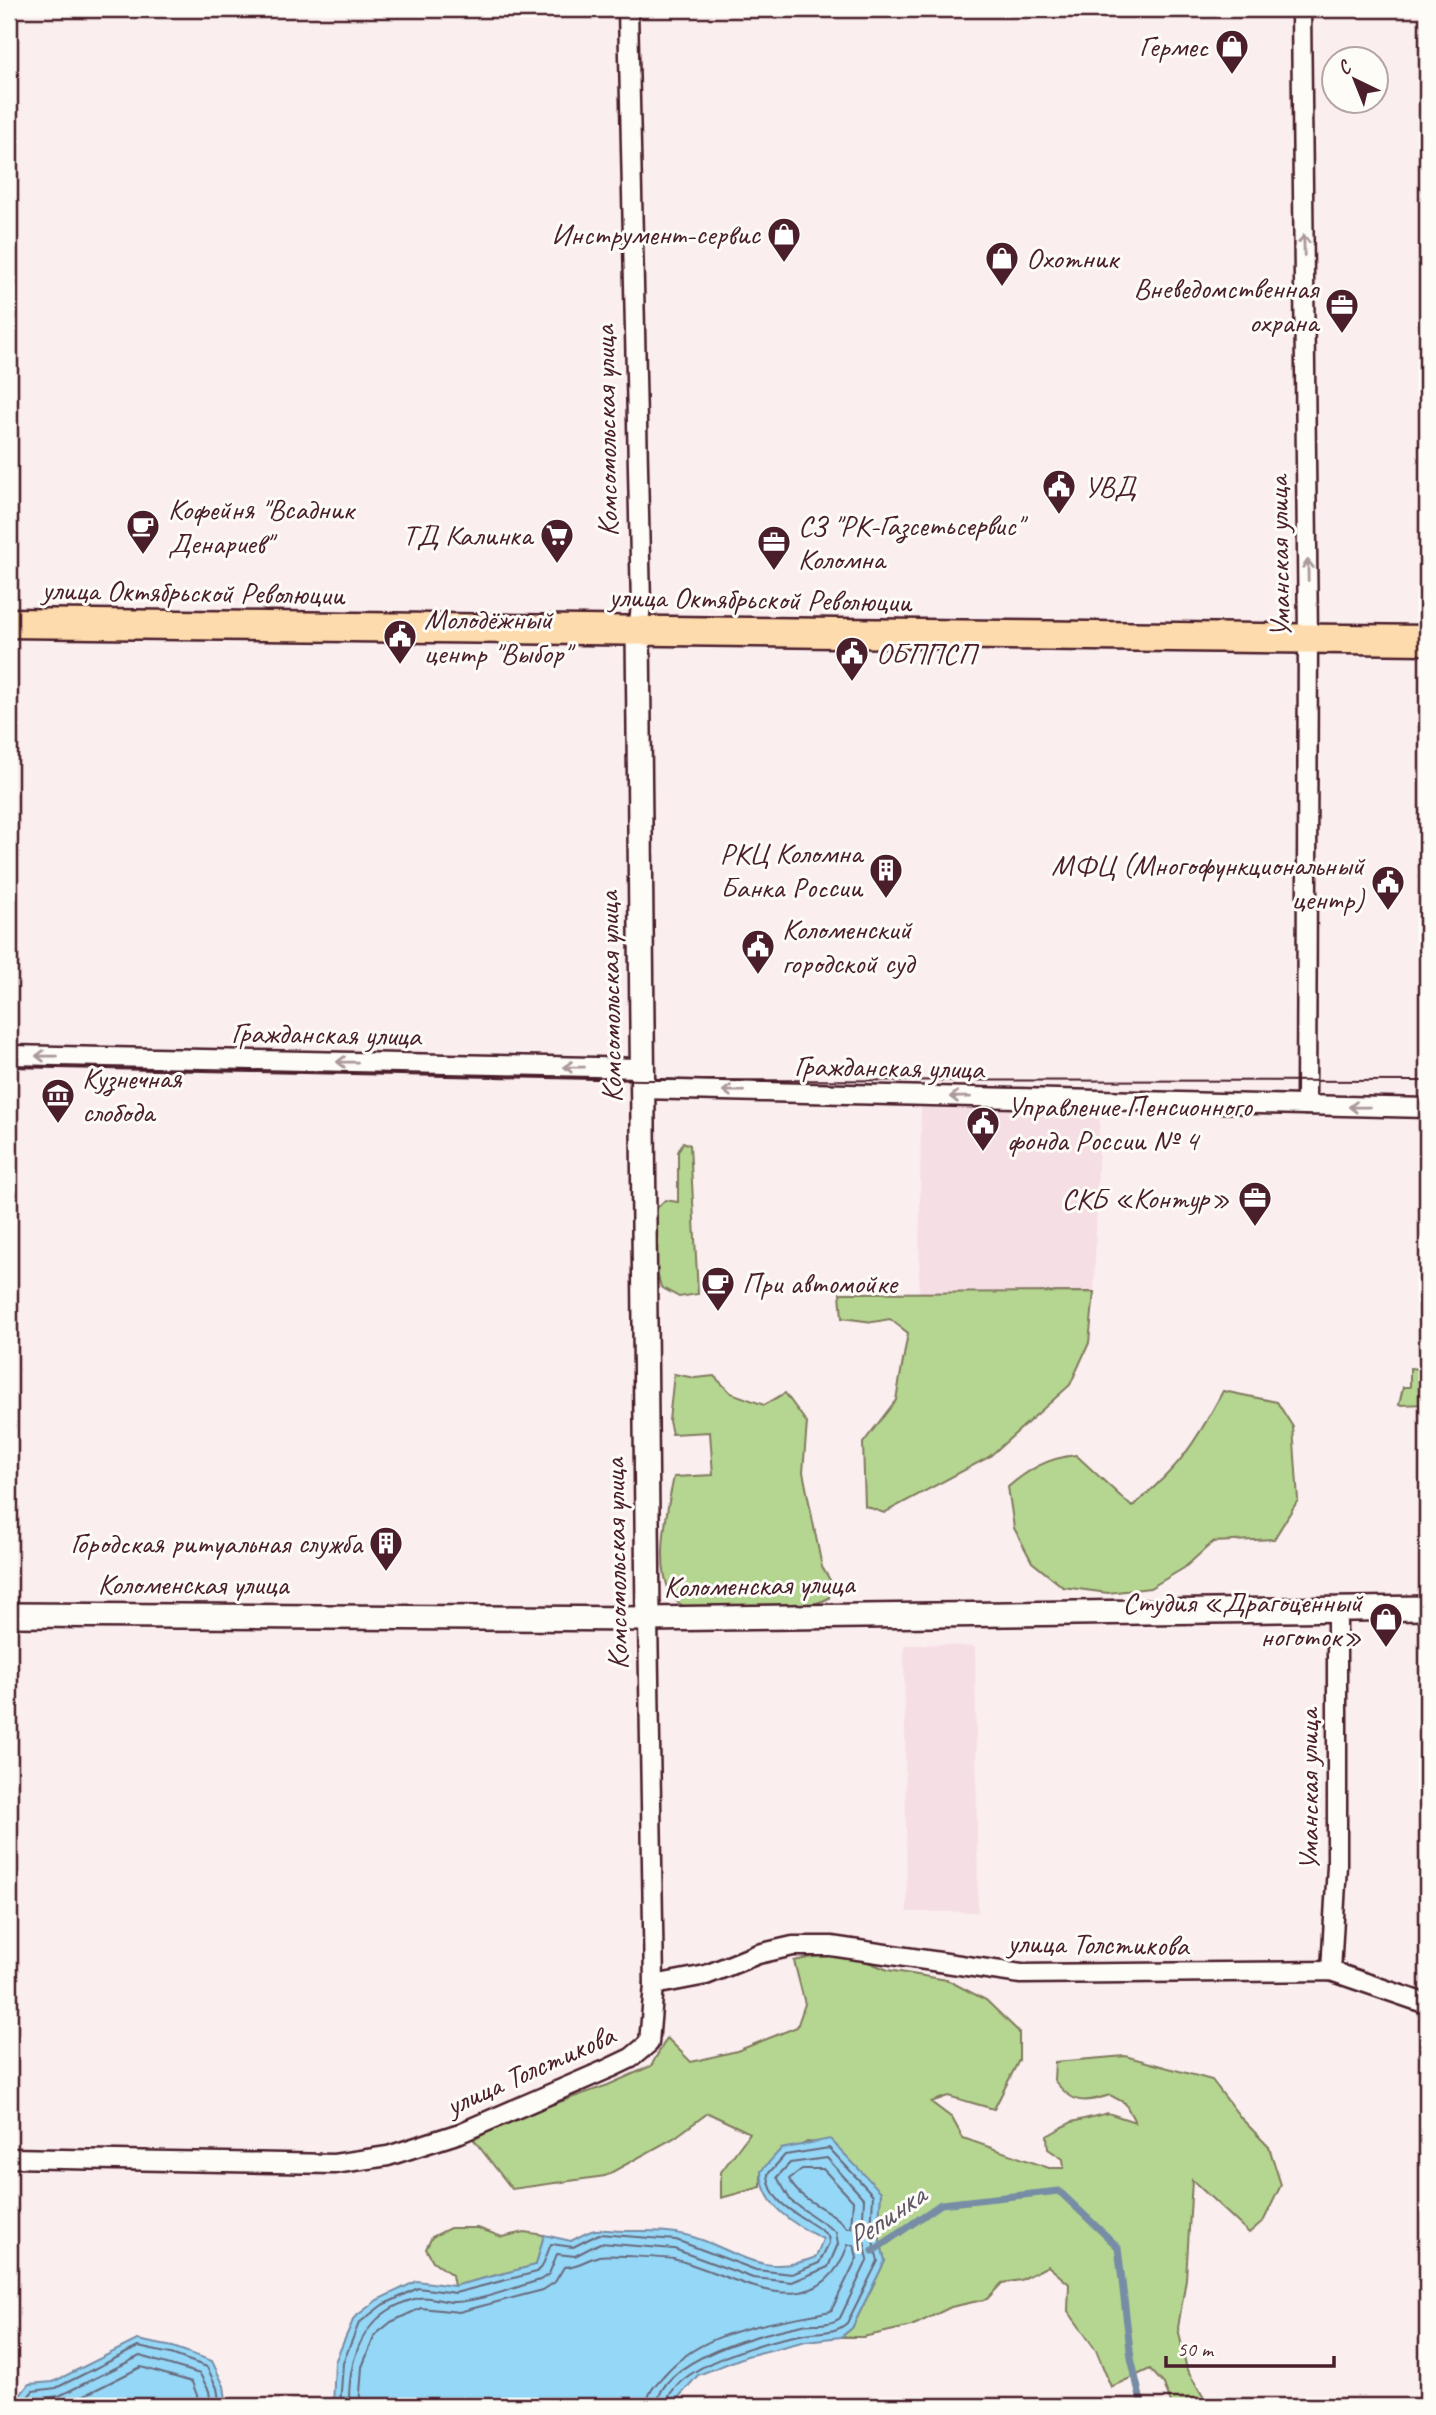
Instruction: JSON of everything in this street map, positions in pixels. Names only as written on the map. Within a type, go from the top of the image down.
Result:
[{"type":"main road","name":"улица Октябрьской Революции","points":[[9,623],[1427,640]]},
{"type":"street","name":"Комсомольская улица","points":[[628,9],[641,606],[638,630],[642,1078],[654,1985]]},
{"type":"street","name":"Уманская улица","points":[[1301,9],[1308,638],[1306,1105]]},
{"type":"street","name":"Гражданская улица","points":[[9,1055],[1427,1108]]},
{"type":"street","name":"Уманская улица","points":[[1331,1971],[1337,1866],[1337,1608]]},
{"type":"street","name":"Коломенская улица","points":[[9,1615],[648,1619],[1427,1608]]},
{"type":"street","name":"улица Толстикова","points":[[9,2158],[294,2165],[334,2164],[388,2156],[460,2133],[631,2058],[649,2043],[654,1985],[706,1975],[758,1954],[793,1946],[831,1946],[1021,1974],[1331,1971],[1427,2004]]},
{"type":"shaded area","points":[[921,1103],[1100,1106],[1094,1292],[919,1292]]},
{"type":"shaded area","points":[[904,1645],[975,1647],[978,1912],[907,1912]]},
{"type":"green space","points":[[683,1142],[690,1145],[698,1294],[679,1297],[661,1287],[650,1247],[657,1208],[665,1200],[678,1202],[678,1152]]},
{"type":"green space","points":[[1094,1292],[1089,1343],[1070,1385],[989,1457],[884,1513],[865,1506],[863,1443],[896,1400],[908,1333],[890,1319],[873,1322],[842,1318],[840,1293]]},
{"type":"green space","points":[[1410,1368],[1427,1370],[1427,1404],[1399,1405],[1403,1387],[1410,1387]]},
{"type":"green space","points":[[674,1374],[695,1378],[714,1376],[731,1393],[764,1405],[785,1393],[807,1423],[803,1472],[822,1567],[830,1580],[829,1598],[800,1606],[750,1605],[704,1610],[691,1609],[677,1602],[668,1589],[664,1571],[664,1530],[674,1477],[713,1475],[710,1432],[672,1434],[669,1421]]},
{"type":"green space","points":[[1223,1391],[1277,1402],[1293,1427],[1298,1500],[1274,1539],[1213,1542],[1184,1568],[1150,1588],[1108,1593],[1063,1587],[1032,1562],[1014,1528],[1008,1487],[1039,1465],[1076,1455],[1132,1507],[1162,1480],[1184,1455]]},
{"type":"green space","points":[[840,1951],[888,1970],[947,1980],[986,2000],[1019,2032],[1019,2060],[994,2109],[948,2096],[931,2102],[952,2118],[963,2138],[1049,2168],[1064,2168],[1063,2159],[1048,2149],[1047,2136],[1072,2122],[1108,2113],[1135,2122],[1125,2103],[1110,2095],[1085,2101],[1067,2094],[1054,2080],[1055,2062],[1125,2056],[1212,2080],[1241,2118],[1269,2147],[1281,2185],[1264,2220],[1249,2233],[1192,2180],[1186,2279],[1178,2328],[1187,2370],[1209,2406],[1172,2406],[1164,2384],[1150,2369],[1111,2387],[1096,2350],[1068,2311],[1069,2284],[1048,2266],[1021,2280],[1002,2283],[987,2299],[951,2307],[912,2326],[863,2337],[841,2337],[852,2328],[885,2261],[878,2232],[881,2192],[819,2143],[807,2142],[761,2171],[761,2187],[721,2198],[721,2172],[750,2133],[708,2113],[674,2138],[605,2176],[512,2189],[474,2140],[508,2120],[608,2085],[651,2066],[667,2038],[691,2062],[737,2051],[797,2027],[805,2004],[794,1961]]},
{"type":"green space","points":[[450,2228],[478,2228],[502,2237],[524,2232],[544,2235],[536,2265],[454,2286],[452,2275],[433,2261],[426,2249],[432,2237]]},
{"type":"water","points":[[830,2139],[881,2192],[878,2232],[885,2261],[852,2328],[841,2337],[806,2341],[747,2356],[698,2375],[671,2406],[333,2406],[335,2362],[354,2318],[377,2300],[417,2281],[454,2286],[536,2265],[544,2235],[571,2241],[598,2230],[664,2231],[695,2238],[759,2263],[794,2264],[816,2257],[823,2239],[781,2213],[767,2194],[761,2171],[781,2149]]},
{"type":"water","points":[[137,2340],[173,2347],[212,2361],[224,2386],[227,2406],[11,2406],[29,2384],[53,2382]]},
{"type":"waterway","name":"Репинка","points":[[873,2251],[941,2204],[1059,2191],[1118,2247],[1131,2358],[1142,2406]]},
{"type":"tram line","points":[[9,1067],[642,1080],[1427,1081]]},
{"type":"place","name":"Гермес","points":[[1232,76]]},
{"type":"place","name":"Инструмент-сервис","points":[[784,264]]},
{"type":"place","name":"Охотник","points":[[1002,288]]},
{"type":"place","name":"Вневедомственная охрана","points":[[1342,335]]},
{"type":"place","name":"УВД","points":[[1059,516]]},
{"type":"place","name":"Кофейня \"Всадник Денариев\"","points":[[143,556]]},
{"type":"place","name":"ТД Калинка","points":[[557,565]]},
{"type":"place","name":"СЗ \"РК-Газсетьсервис\" Коломна","points":[[774,572]]},
{"type":"place","name":"Молодёжный центр \"Выбор\"","points":[[400,666]]},
{"type":"place","name":"ОБППСП","points":[[852,683]]},
{"type":"place","name":"РКЦ Коломна Банка России","points":[[886,900]]},
{"type":"place","name":"МФЦ (Многофункциональный центр)","points":[[1388,912]]},
{"type":"place","name":"Коломенский городской суд","points":[[758,976]]},
{"type":"place","name":"Кузнечная слобода","points":[[58,1125]]},
{"type":"place","name":"Управление Пенсионного фонда России № 4","points":[[983,1153]]},
{"type":"place","name":"СКБ «Контур»","points":[[1255,1228]]},
{"type":"place","name":"При автомойке","points":[[718,1313]]},
{"type":"place","name":"Городская ритуальная служба","points":[[386,1573]]},
{"type":"place","name":"Студия «Драгоценный ноготок»","points":[[1386,1649]]}]
